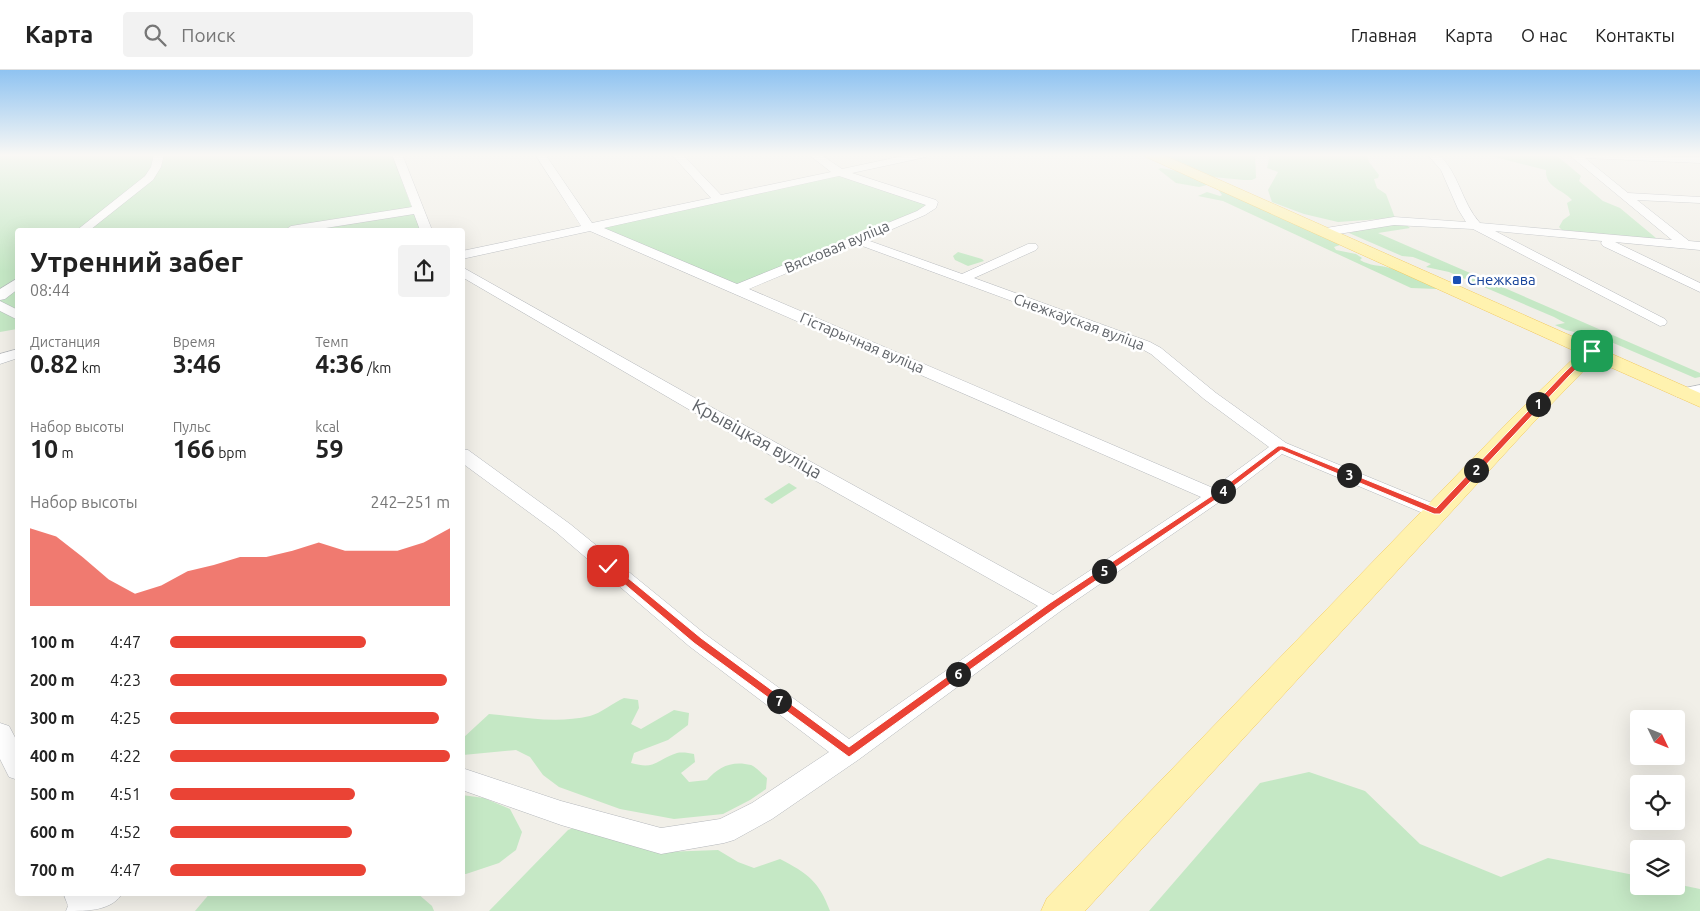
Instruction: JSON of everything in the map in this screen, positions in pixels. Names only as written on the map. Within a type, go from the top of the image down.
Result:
[{"type":"main road","points":[[1239,193],[1700,401]]},
{"type":"main road","points":[[1060,911],[1549,393],[1592,351]]},
{"type":"street","points":[[86,228],[130,193]]},
{"type":"street","points":[[411,193],[425,228]]},
{"type":"street","name":"Гістарычная вуліца","points":[[565,193],[586,225],[1216,496]]},
{"type":"street","points":[[713,193],[718,199]]},
{"type":"street","points":[[465,254],[745,193]]},
{"type":"street","points":[[904,193],[932,202]]},
{"type":"street","points":[[1457,193],[1466,212],[1476,226],[1660,322]]},
{"type":"street","points":[[1623,193],[1679,244],[1700,255]]},
{"type":"street","points":[[1626,196],[1700,200]]},
{"type":"street","name":"Вясковая вуліца","points":[[738,289],[921,213],[932,206],[932,202]]},
{"type":"street","points":[[304,228],[417,210]]},
{"type":"street","points":[[1326,232],[1394,221],[1476,226],[1700,246]]},
{"type":"street","points":[[1594,237],[1700,288]]},
{"type":"street","name":"Снежкаўская вуліца","points":[[854,240],[1146,345],[1156,351],[1210,396],[1280,447],[1437,512]]},
{"type":"street","points":[[961,279],[1032,247]]},
{"type":"street","name":"Крывіцкая вуліца","points":[[465,273],[696,406],[1054,605]]},
{"type":"street","points":[[0,296],[15,284]]},
{"type":"street","points":[[0,360],[15,354]]},
{"type":"street","points":[[1682,393],[1700,390]]},
{"type":"street","points":[[465,780],[561,813],[661,841],[724,831],[762,811],[849,753],[1054,605],[1216,496],[1280,447]]},
{"type":"street","points":[[465,456],[563,528],[698,640],[849,753]]},
{"type":"street","points":[[0,733],[15,763]]},
{"type":"street","points":[[81,904],[100,896]]},
{"type":"green space","points":[[0,193],[406,193],[419,228],[15,228],[15,329],[0,332]]},
{"type":"green space","points":[[747,193],[896,193],[932,206],[738,289],[592,227]]},
{"type":"green space","points":[[1204,193],[1222,195],[1221,193],[1229,193],[1340,243],[1340,245],[1334,247],[1336,250],[1356,254],[1362,258],[1360,260],[1402,272],[1437,289],[1411,288],[1223,201],[1198,196]]},
{"type":"green space","points":[[1269,193],[1385,193],[1395,218],[1338,222],[1304,214],[1272,202]]},
{"type":"green space","points":[[1564,193],[1594,193],[1603,201],[1620,208],[1656,238],[1655,240],[1562,230],[1559,227],[1563,220],[1570,215],[1567,203],[1572,200]]},
{"type":"green space","points":[[1381,224],[1405,224],[1410,228],[1378,233],[1700,373],[1700,377],[1695,378],[1604,339],[1566,330],[1555,325],[1565,323],[1554,317],[1449,272],[1426,267],[1431,264],[1413,257],[1402,256],[1349,233]]},
{"type":"green space","points":[[958,252],[984,261],[968,266],[955,260],[953,256]]},
{"type":"green space","points":[[789,483],[797,488],[772,504],[764,499]]},
{"type":"green space","points":[[624,698],[638,700],[639,708],[631,724],[641,729],[674,710],[689,713],[688,725],[668,740],[634,753],[631,763],[651,765],[677,753],[694,754],[695,762],[681,773],[689,782],[707,780],[721,768],[738,763],[753,766],[767,778],[766,789],[723,814],[674,819],[620,809],[559,787],[543,775],[530,757],[516,750],[465,755],[465,736],[489,714],[540,719],[565,719],[590,716]]},
{"type":"green space","points":[[1309,772],[1365,791],[1420,844],[1501,877],[1548,858],[1630,874],[1630,895],[1685,895],[1685,886],[1700,889],[1700,911],[1149,911],[1260,783]]},
{"type":"green space","points":[[465,795],[484,798],[510,809],[522,832],[516,850],[499,863],[466,874]]},
{"type":"green space","points":[[584,824],[664,852],[718,850],[738,862],[754,868],[780,859],[811,879],[821,892],[830,911],[489,911],[568,830]]},
{"type":"green space","points":[[208,896],[420,896],[432,906],[434,911],[195,911]]},
{"type":"place","name":"Снежкава","points":[[1457,280]]},
{"type":"route","points":[[608,566],[698,640],[849,753],[1054,605],[1216,496],[1280,447],[1437,512],[1567,373],[1592,351]]}]
